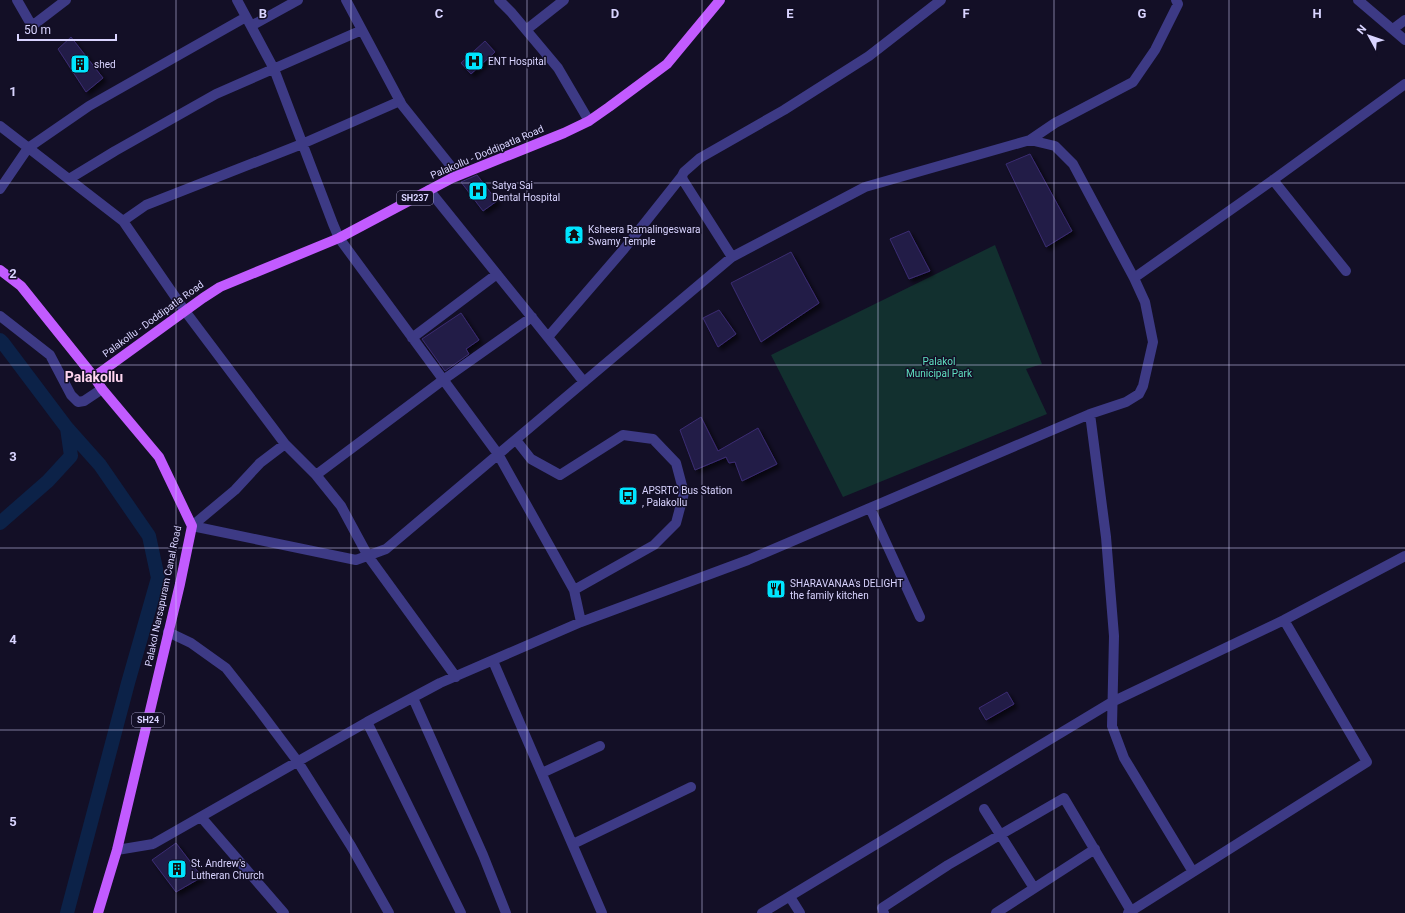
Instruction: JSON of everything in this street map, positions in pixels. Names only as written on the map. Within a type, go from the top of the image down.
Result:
[{"type":"main road","name":"Palakollu - Doddipatla Road","points":[[94,377],[220,287],[339,238],[458,175],[564,133],[589,121],[667,64],[720,0]]},
{"type":"main road","name":"Palakol Narsapuram Canal Road","points":[[0,270],[21,286],[159,457],[192,526],[118,850],[98,913]]},
{"type":"street","points":[[17,0],[32,26],[66,0]]},
{"type":"street","points":[[237,0],[274,69],[339,238],[498,454],[574,590],[581,622]]},
{"type":"street","points":[[0,189],[28,148],[89,106],[249,21],[298,0]]},
{"type":"street","points":[[346,0],[400,101],[458,175]]},
{"type":"street","points":[[499,0],[558,68],[589,121]]},
{"type":"street","points":[[526,30],[564,0]]},
{"type":"street","points":[[548,337],[624,249],[684,172],[700,158],[784,110],[869,56],[941,0]]},
{"type":"street","points":[[192,526],[356,560],[386,549],[732,257],[865,187],[1030,140],[1055,122],[1133,82],[1155,50],[1178,4],[1176,0]]},
{"type":"street","points":[[1358,0],[1405,40]]},
{"type":"street","points":[[1393,29],[1405,20]]},
{"type":"street","points":[[69,179],[115,151],[216,94],[362,30]]},
{"type":"street","points":[[1134,278],[1273,180],[1405,84]]},
{"type":"street","points":[[123,221],[146,205],[302,144],[400,101]]},
{"type":"street","points":[[0,126],[123,221],[185,311],[285,444],[316,475],[341,506],[368,556],[456,677]]},
{"type":"street","points":[[118,850],[153,844],[368,722],[440,683],[581,622],[748,560],[1090,414],[1126,402],[1139,394],[1143,386],[1153,342],[1145,302],[1074,164],[1055,146],[1030,140]]},
{"type":"street","points":[[682,176],[683,180],[732,257]]},
{"type":"street","points":[[1273,180],[1346,271]]},
{"type":"street","points":[[429,190],[584,382]]},
{"type":"street","points":[[412,338],[497,274]]},
{"type":"street","points":[[0,316],[50,355],[71,395],[78,402],[84,401],[102,388]]},
{"type":"street","points":[[316,475],[443,380],[532,317]]},
{"type":"street","points":[[1090,414],[1106,537],[1114,636],[1112,726],[1124,758],[1193,872]]},
{"type":"street","points":[[516,440],[531,459],[560,476],[623,435],[653,438],[676,463],[684,493],[676,523],[654,546],[574,590]]},
{"type":"street","points":[[192,526],[235,490],[260,463],[285,444]]},
{"type":"street","points":[[870,508],[920,617]]},
{"type":"street","points":[[762,913],[1112,702],[1284,620],[1405,556]]},
{"type":"street","points":[[884,913],[882,908],[948,865],[1064,798],[1095,849],[1130,912],[1367,762],[1284,620]]},
{"type":"street","points":[[168,632],[191,642],[226,668],[298,762],[351,846],[389,913]]},
{"type":"street","points":[[493,661],[602,913]]},
{"type":"street","points":[[413,698],[506,913]]},
{"type":"street","points":[[368,722],[461,913]]},
{"type":"street","points":[[542,773],[600,746]]},
{"type":"street","points":[[573,844],[691,787]]},
{"type":"street","points":[[984,809],[1034,888]]},
{"type":"street","points":[[201,817],[284,913]]},
{"type":"street","points":[[996,913],[1095,849]]},
{"type":"street","points":[[790,897],[800,913]]},
{"type":"green space","name":"Palakol Municipal Park","points":[[995,245],[1042,364],[1026,369],[1047,414],[843,497],[771,355]]},
{"type":"building","name":"shed","points":[[71,37],[103,78],[86,92],[58,49]]},
{"type":"building","points":[[485,41],[495,52],[471,74],[461,63]]},
{"type":"building","points":[[1030,154],[1072,231],[1046,247],[1006,164]]},
{"type":"building","points":[[477,175],[497,201],[483,211],[461,182]]},
{"type":"building","points":[[909,231],[930,271],[909,279],[890,239]]},
{"type":"building","points":[[791,252],[819,303],[761,342],[731,283]]},
{"type":"building","points":[[719,310],[736,334],[718,347],[703,318]]},
{"type":"building","points":[[461,313],[479,340],[466,349],[469,354],[445,371],[422,339]]},
{"type":"building","points":[[701,417],[718,451],[758,428],[777,464],[742,481],[735,462],[729,463],[726,457],[695,470],[680,430]]},
{"type":"building","points":[[1007,692],[1014,704],[986,720],[979,708]]},
{"type":"building","name":"St. Andrew's Lutheran Church","points":[[176,843],[202,877],[176,892],[152,860]]},
{"type":"waterway","points":[[0,340],[67,428],[71,456],[48,481],[0,523]]},
{"type":"waterway","points":[[67,428],[100,465],[149,536],[158,578],[128,683],[67,913]]},
{"type":"place","name":"ENT Hospital","points":[[474,61]]},
{"type":"place","name":"shed","points":[[80,64]]},
{"type":"place","name":"Satya Sai Dental Hospital","points":[[478,191]]},
{"type":"place","name":"Ksheera Ramalingeswara Swamy Temple","points":[[574,235]]},
{"type":"place","name":"APSRTC Bus Station , Palakollu","points":[[628,496]]},
{"type":"place","name":"SHARAVANAA's DELIGHT the family kitchen","points":[[776,589]]},
{"type":"place","name":"St. Andrew's Lutheran Church","points":[[177,869]]},
{"type":"district","name":"Palakollu","points":[[94,377]]}]
